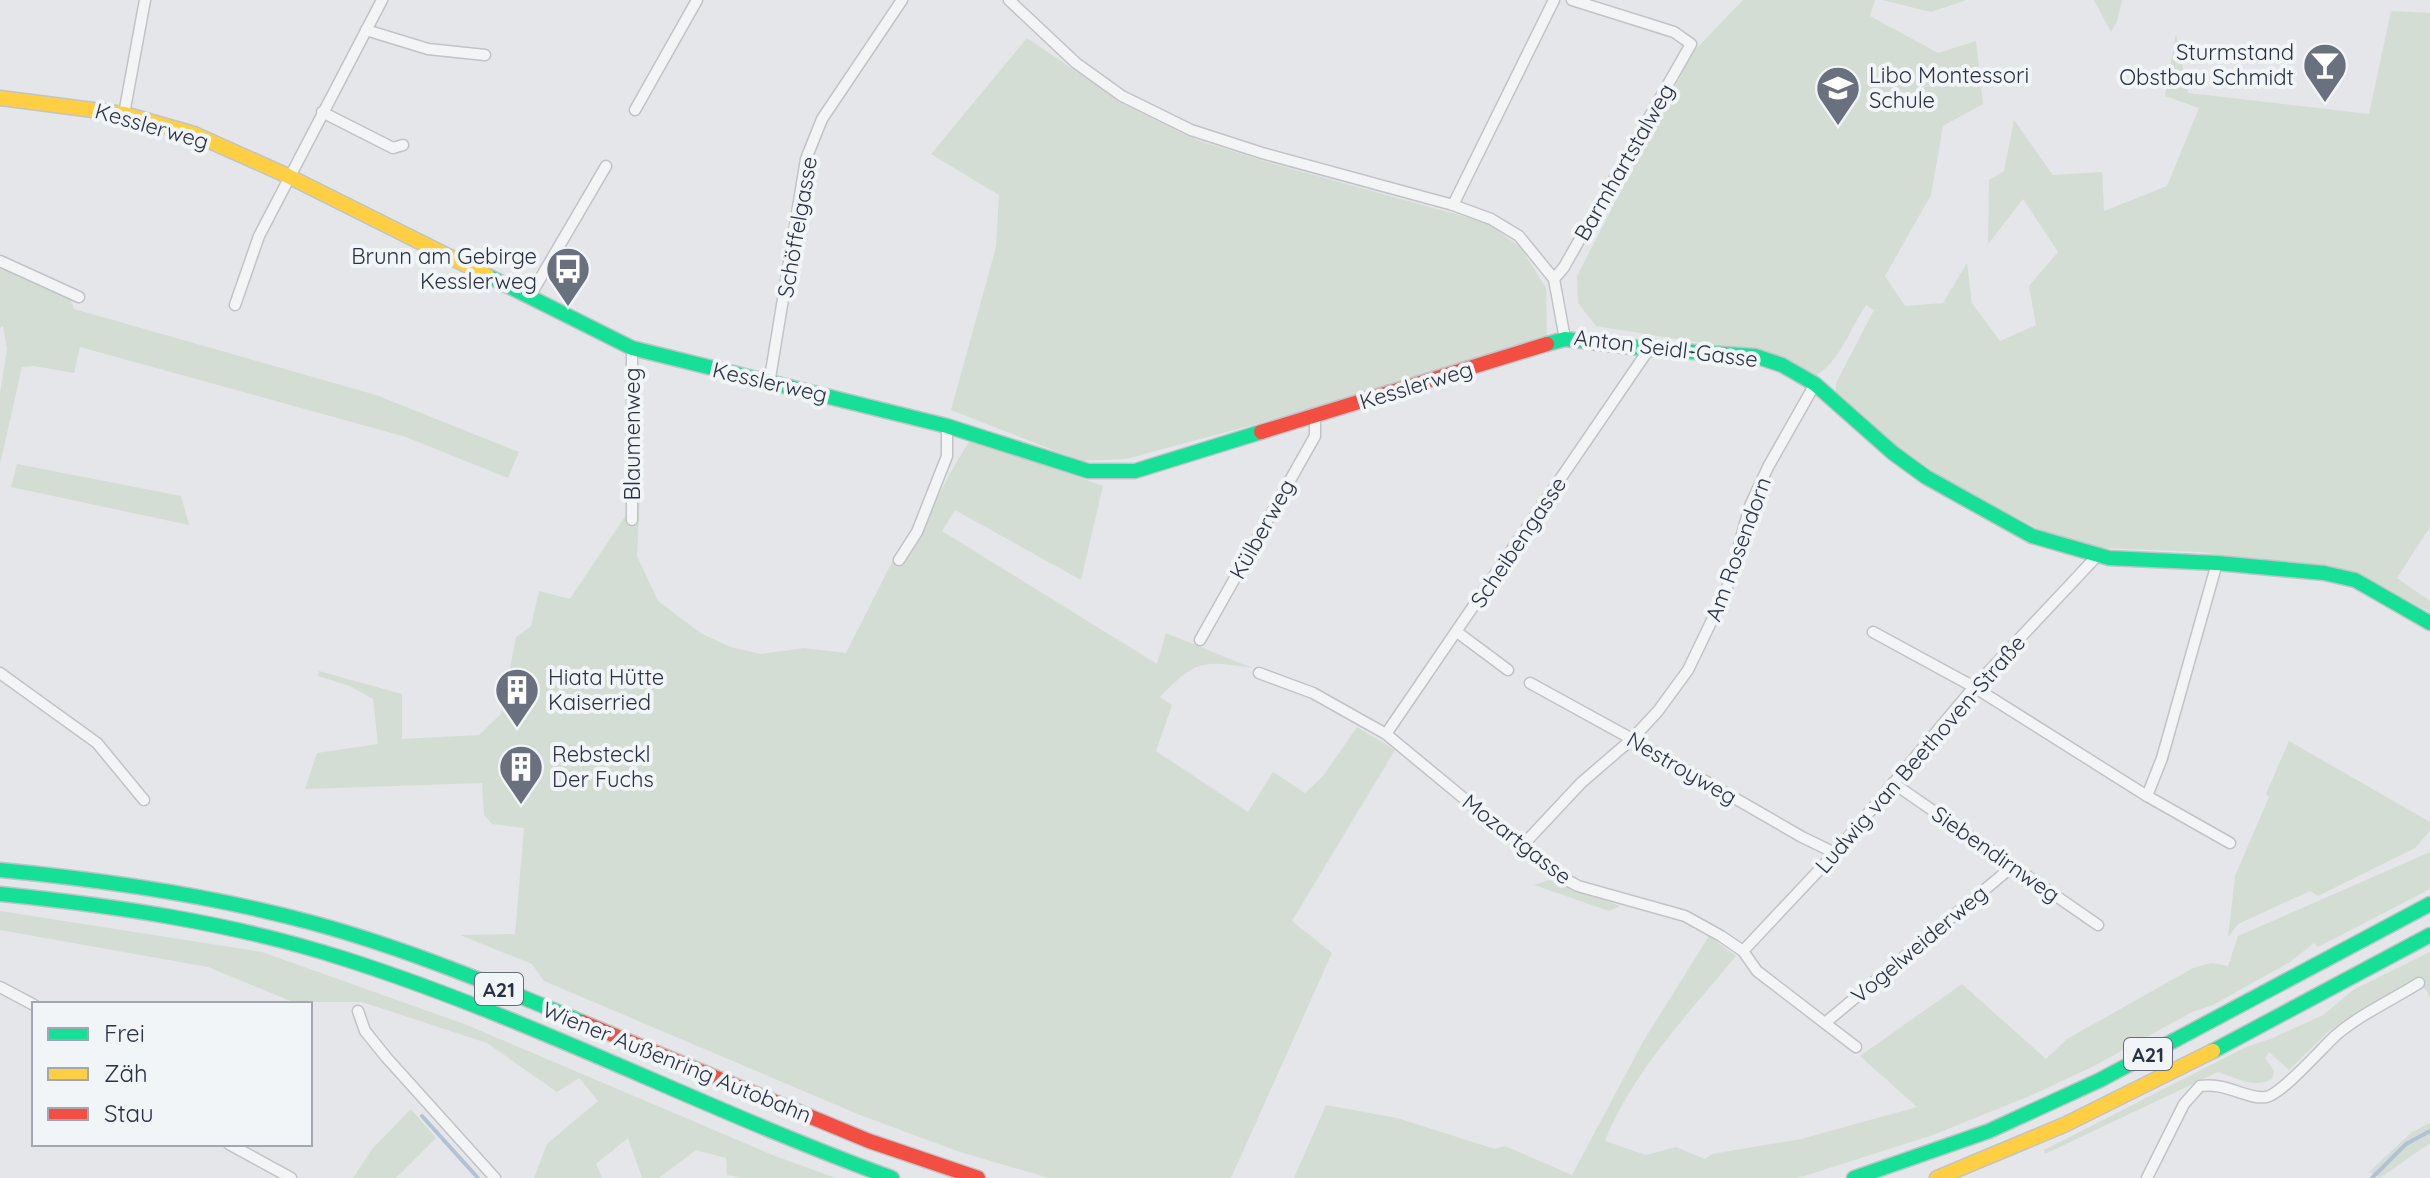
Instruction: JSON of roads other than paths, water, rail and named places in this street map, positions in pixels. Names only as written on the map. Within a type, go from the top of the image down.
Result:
[{"type":"main road","name":"Kesslerweg","points":[[0,98],[124,114],[194,134],[288,176],[632,348],[947,426],[1088,471],[1135,471],[1565,339]]},
{"type":"main road","name":"Anton Seidl-Gasse","points":[[1565,339],[1649,349],[1755,356],[1782,365],[1815,384],[1893,453],[1926,477],[2032,536],[2097,556],[2324,573],[2355,580],[2430,623]]},
{"type":"main road","name":"Wiener Außenring Autobahn","points":[[0,870],[99,879],[232,903],[355,936],[485,983],[871,1142],[978,1178]]},
{"type":"main road","name":"Wiener Außenring Autobahn","points":[[0,894],[95,902],[225,926],[347,960],[475,1007],[892,1178]]},
{"type":"main road","name":"A21","points":[[1854,1178],[1989,1131],[2100,1080],[2430,904]]},
{"type":"main road","name":"A21","points":[[1937,1178],[2000,1155],[2111,1103],[2430,935]]},
{"type":"street","points":[[124,114],[145,0]]},
{"type":"street","points":[[235,305],[259,236],[382,0]]},
{"type":"street","points":[[635,110],[697,0]]},
{"type":"street","name":"Schöffelgasse","points":[[769,384],[806,159],[822,119],[902,0]]},
{"type":"street","name":"Anton Seidl-Gasse","points":[[1010,0],[1076,63],[1122,96],[1191,130],[1262,153],[1453,205],[1491,219],[1519,236],[1554,279],[1565,339]]},
{"type":"street","points":[[1453,205],[1554,0]]},
{"type":"street","name":"Barmhartstalweg","points":[[1554,279],[1564,267],[1691,44],[1674,32],[1572,0]]},
{"type":"street","points":[[366,30],[428,49],[485,55]]},
{"type":"street","points":[[322,112],[393,148],[403,145]]},
{"type":"street","points":[[530,296],[606,166]]},
{"type":"street","points":[[0,261],[79,297]]},
{"type":"street","name":"Blaumenweg","points":[[632,348],[632,520]]},
{"type":"street","name":"Scheibengasse","points":[[1386,734],[1649,349]]},
{"type":"street","name":"Am Rosendorn","points":[[1522,846],[1581,783],[1632,739],[1658,711],[1688,670],[1726,591],[1750,506],[1768,467],[1815,384]]},
{"type":"street","name":"Külberweg","points":[[1200,640],[1315,436],[1315,416]]},
{"type":"street","points":[[899,560],[917,532],[947,456],[947,426]]},
{"type":"street","name":"Ludwig van Beethoven-Straße","points":[[1743,951],[1835,853],[1974,687],[2097,556]]},
{"type":"street","points":[[2147,796],[2162,758],[2217,563]]},
{"type":"street","points":[[1457,632],[1508,670]]},
{"type":"street","points":[[1873,632],[1974,687],[2147,796],[2230,843]]},
{"type":"street","points":[[0,673],[97,743],[144,800]]},
{"type":"street","name":"Mozartgasse","points":[[1259,673],[1313,693],[1386,734],[1554,873],[1578,886],[1685,916],[1743,951],[1757,971],[1856,1047]]},
{"type":"street","name":"Nestroyweg","points":[[1530,683],[1835,853]]},
{"type":"street","name":"Siebendirnweg","points":[[1893,783],[2098,925]]},
{"type":"street","name":"Vogelweiderweg","points":[[1825,1023],[2013,866]]},
{"type":"street","points":[[2147,1178],[2184,1104],[2200,1086],[2211,1084],[2251,1096],[2269,1097],[2338,1033],[2419,983]]},
{"type":"street","points":[[0,987],[32,1004]]},
{"type":"street","points":[[358,1011],[365,1031],[386,1057],[495,1178]]},
{"type":"street","points":[[233,1146],[291,1178]]},
{"type":"waterway","points":[[422,1116],[478,1178]]},
{"type":"waterway","points":[[2372,1178],[2406,1144],[2430,1131]]},
{"type":"place","name":"Sturmstand Obstbau Schmidt","points":[[2325,104]]},
{"type":"place","name":"Libo Montessori Schule","points":[[1838,127]]},
{"type":"place","name":"Brunn am Gebirge Kesslerweg","points":[[568,308]]},
{"type":"place","name":"Hiata Hütte Kaiserried","points":[[517,729]]},
{"type":"place","name":"Rebsteckl Der Fuchs","points":[[521,806]]}]
